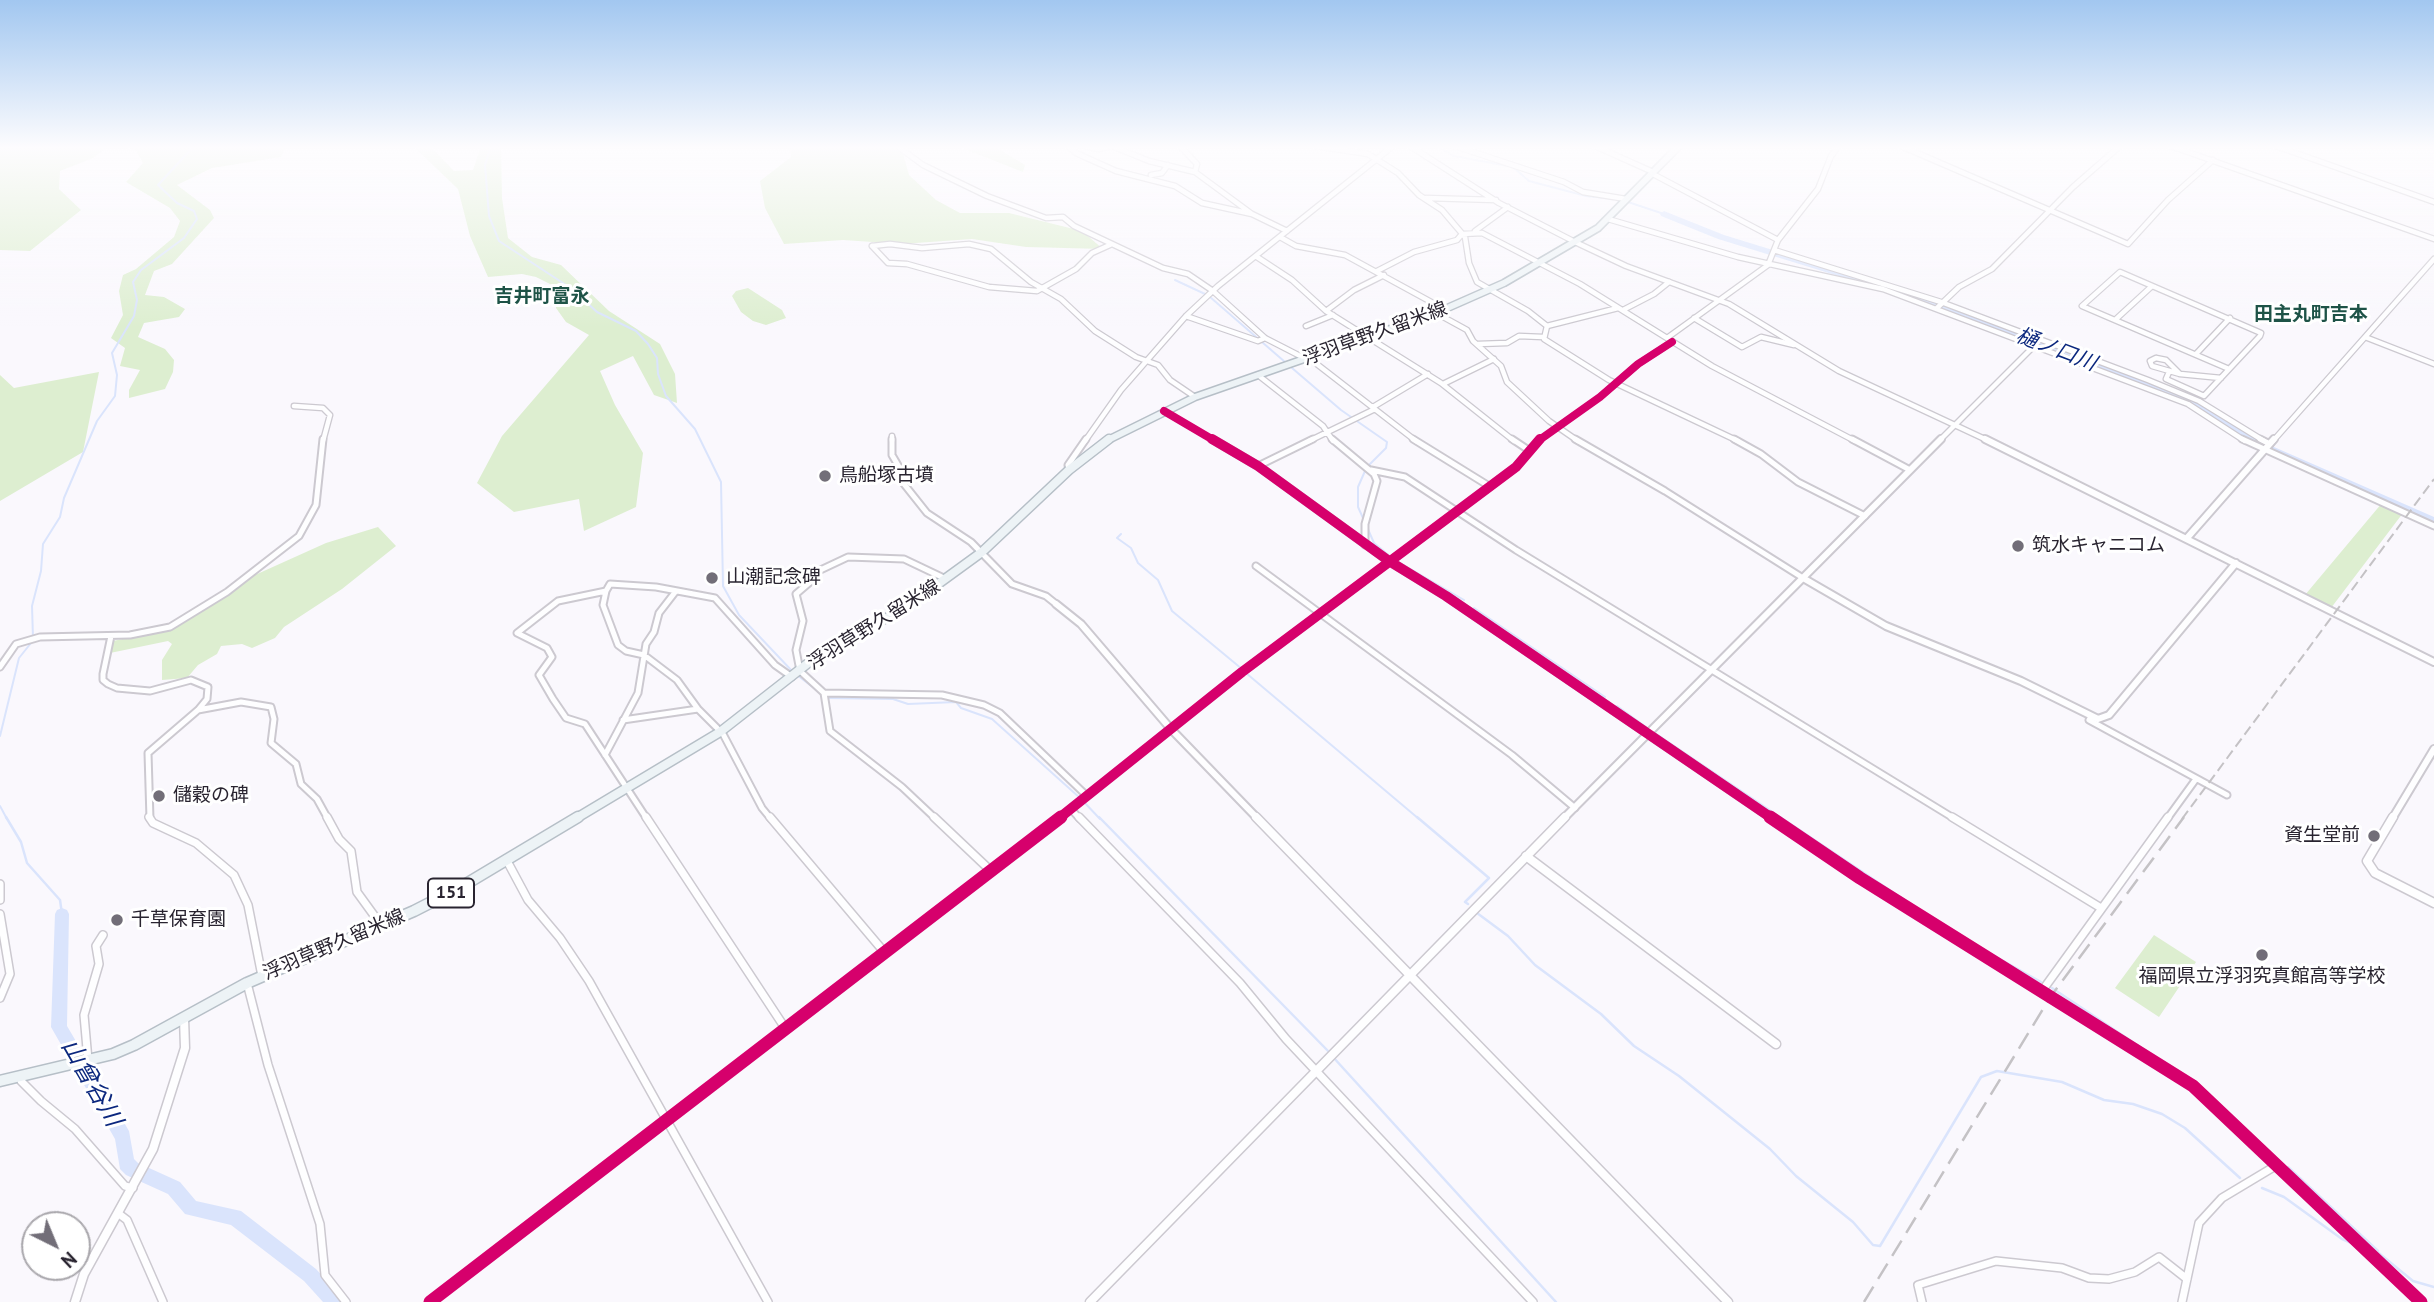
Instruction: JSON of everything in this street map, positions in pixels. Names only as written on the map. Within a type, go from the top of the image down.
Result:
[{"type":"main road","name":"浮羽草野久留米線","points":[[0,1081],[85,1061],[134,1045],[247,983],[438,900],[720,732],[835,644],[887,619],[946,579],[982,552],[1069,470],[1106,441],[1195,397],[1436,313],[1491,289],[1575,242],[1608,219],[1619,207]]},
{"type":"street","points":[[1015,207],[1046,218],[1063,217],[1074,226],[1163,268],[1188,274],[1261,340]]},
{"type":"street","points":[[1219,207],[1252,214]]},
{"type":"street","points":[[1243,207],[1287,231]]},
{"type":"street","points":[[1069,470],[1068,466],[1076,453],[1144,360],[1209,294],[1318,207]]},
{"type":"street","points":[[1437,207],[1462,234],[1475,279],[1528,311],[1547,326]]},
{"type":"street","points":[[1715,207],[1778,240]]},
{"type":"street","points":[[430,1302],[1071,809],[1321,611],[1516,467],[1557,427],[1615,384],[1694,318],[1768,265],[1778,240],[1804,207]]},
{"type":"street","points":[[2039,207],[2128,244],[2162,207]]},
{"type":"street","points":[[1939,305],[1992,269],[2054,207]]},
{"type":"street","points":[[2344,207],[2434,239]]},
{"type":"street","points":[[1377,271],[1414,251],[1457,240],[1462,234],[1475,231],[1508,208],[1615,262],[1720,300],[1748,313],[1794,345],[1839,371],[2187,538],[2434,662]]},
{"type":"street","points":[[1608,219],[1768,265],[1883,289],[1939,305],[2034,346],[2080,359],[2199,401],[2267,447]]},
{"type":"street","points":[[1475,231],[1580,284],[1670,340],[1910,470]]},
{"type":"street","points":[[1280,237],[1296,246],[1345,256],[1444,309]]},
{"type":"street","points":[[1112,244],[1092,253],[1076,269],[1044,290],[1024,291],[989,287],[907,264],[889,264],[872,246],[890,244],[922,248],[980,245],[1002,256],[1044,290],[1061,299],[1095,331],[1144,360],[1158,365],[1170,380],[1195,397]]},
{"type":"street","points":[[1773,252],[1939,305],[2134,380],[2188,404],[2242,440],[2267,447],[2434,526]]},
{"type":"street","points":[[1257,257],[1292,280],[1326,311],[1443,384],[1508,437],[1530,451]]},
{"type":"street","points":[[2187,538],[2434,259]]},
{"type":"street","points":[[2169,372],[2166,380],[2204,396],[2221,379],[2230,369],[2261,333],[2120,272],[2082,306],[2230,369]]},
{"type":"street","points":[[1326,311],[1354,289],[1384,275]]},
{"type":"street","points":[[1547,326],[1620,309],[1654,294],[1669,282]]},
{"type":"street","points":[[2115,320],[2152,286]]},
{"type":"street","points":[[1436,313],[1467,330],[1477,344],[1501,366],[1507,382],[1557,427],[1598,455],[1665,491],[1803,578],[1886,626],[2021,681],[2091,717],[2098,719],[2109,715],[2236,563]]},
{"type":"street","points":[[1306,326],[1333,315]]},
{"type":"street","points":[[1186,316],[1261,340],[1307,359],[1414,440],[1489,486]]},
{"type":"street","points":[[1694,318],[1742,347],[1762,337],[1794,345]]},
{"type":"street","points":[[2196,354],[2230,318]]},
{"type":"street","points":[[1543,337],[1547,326]]},
{"type":"street","points":[[1477,344],[1507,343],[1519,336],[1543,337],[1615,384],[1763,455],[1798,482],[1865,516]]},
{"type":"street","points":[[2365,337],[2434,364]]},
{"type":"street","points":[[1090,1302],[1408,974],[2034,346]]},
{"type":"street","points":[[2180,374],[2166,360],[2156,358],[2150,361],[2154,368],[2169,372],[2180,374],[2221,379]]},
{"type":"street","points":[[1443,384],[1494,359]]},
{"type":"street","points":[[1258,466],[1356,420],[1428,374]]},
{"type":"street","points":[[1258,375],[1329,434],[1335,444],[1368,469],[1377,481],[1366,521],[1365,545]]},
{"type":"street","points":[[0,667],[16,644],[40,637],[111,636],[152,631],[182,621],[227,592],[299,536],[316,505],[330,415],[323,408],[294,407]]},
{"type":"street","points":[[1164,411],[1258,466],[1365,545],[1391,559],[1860,878],[2193,1086],[2421,1302]]},
{"type":"street","points":[[2211,417],[2219,414]]},
{"type":"street","points":[[892,436],[892,455],[899,467],[900,479],[927,513],[982,552],[1012,584],[1046,596],[1081,624],[1170,728],[1728,1302]]},
{"type":"street","points":[[1368,469],[1400,475],[1455,512],[2101,908]]},
{"type":"street","points":[[795,675],[796,650],[803,621],[796,594],[810,582],[814,573],[848,557],[904,559],[946,579]]},
{"type":"street","points":[[1256,566],[1321,611],[1512,755],[1575,808]]},
{"type":"street","points":[[885,953],[762,808],[720,732],[698,709],[677,680],[644,655],[626,651],[618,645],[609,628],[603,604],[610,584],[715,598],[775,665],[824,693],[847,696],[942,695],[984,705],[1000,713],[1087,796]]},
{"type":"street","points":[[606,591],[558,601],[517,633],[547,648],[552,657],[539,675],[566,718],[585,724],[606,758],[629,786],[633,798],[785,1028]]},
{"type":"street","points":[[606,758],[605,754],[638,693],[644,655],[660,613],[677,591]]},
{"type":"street","points":[[111,636],[103,680],[117,688],[149,691],[191,680],[202,682],[209,692],[198,710],[148,753],[149,817],[153,823],[196,843],[234,875],[248,905],[262,976]]},
{"type":"street","points":[[824,693],[830,731],[902,787],[991,871]]},
{"type":"street","points":[[198,710],[241,702],[255,702],[271,707],[274,719],[271,743],[296,764],[301,784],[317,799],[339,839],[351,851],[357,892],[381,925]]},
{"type":"street","points":[[623,720],[698,709]]},
{"type":"street","points":[[2091,717],[2089,720],[2227,795]]},
{"type":"street","points":[[2434,750],[2367,861],[2375,873],[2434,903]]},
{"type":"street","points":[[2042,991],[2196,779]]},
{"type":"street","points":[[1071,809],[1240,982],[1286,1039],[1533,1302]]},
{"type":"street","points":[[1526,856],[1776,1045]]},
{"type":"street","points":[[506,859],[528,900],[560,938],[589,981],[768,1302]]},
{"type":"street","points":[[0,884],[0,900]]},
{"type":"street","points":[[0,915],[10,974],[0,998]]},
{"type":"street","points":[[85,1061],[84,1015],[99,964],[96,946],[103,935]]},
{"type":"street","points":[[247,983],[268,1065],[320,1224],[325,1275],[346,1302]]},
{"type":"street","points":[[75,1302],[84,1274],[144,1167],[185,1048],[184,1018]]},
{"type":"street","points":[[21,1074],[21,1081],[75,1129],[124,1186],[133,1188]]},
{"type":"street","points":[[2182,1302],[2199,1223],[2222,1198],[2277,1164]]},
{"type":"street","points":[[119,1214],[127,1220],[163,1302]]},
{"type":"street","points":[[1922,1302],[1917,1291],[1919,1285],[1996,1261],[2062,1268],[2089,1278],[2109,1279],[2134,1272],[2159,1257],[2187,1279]]},
{"type":"green space","points":[[0,207],[78,207],[81,210],[30,251],[0,250]]},
{"type":"green space","points":[[168,207],[206,207],[214,218],[172,264],[154,271],[145,295],[164,297],[185,309],[179,317],[144,323],[138,337],[165,349],[174,360],[173,372],[165,389],[129,398],[129,390],[140,370],[120,366],[125,348],[111,338],[123,315],[119,291],[123,275],[136,269],[174,237],[180,221]]},
{"type":"green space","points":[[463,207],[503,207],[508,238],[532,257],[561,265],[609,311],[660,344],[675,374],[677,403],[654,395],[633,356],[600,371],[615,405],[643,453],[636,507],[584,531],[579,499],[514,512],[477,483],[502,436],[589,335],[566,322],[556,308],[556,287],[536,277],[522,274],[488,277],[470,236]]},
{"type":"green space","points":[[948,207],[960,213],[1009,213],[1082,231],[1103,249],[1026,247],[972,239],[902,244],[843,240],[784,244],[765,208]]},
{"type":"green space","points":[[748,288],[782,310],[786,318],[766,325],[753,321],[741,312],[732,296],[736,291]]},
{"type":"green space","points":[[99,372],[83,452],[0,501],[0,375],[14,388]]},
{"type":"green space","points":[[2382,503],[2403,513],[2331,608],[2305,595]]},
{"type":"green space","points":[[378,527],[396,546],[342,589],[284,627],[275,638],[252,648],[242,644],[221,646],[217,654],[198,665],[187,678],[162,680],[162,660],[172,644],[168,641],[110,653],[113,641],[171,629],[255,575],[326,543]]},
{"type":"green space","points":[[2154,935],[2196,962],[2159,1017],[2115,988]]},
{"type":"waterway","points":[[33,638],[32,606],[41,571],[43,544],[60,517],[64,498],[97,421],[115,396],[117,375],[112,353],[134,316],[137,300],[133,282],[141,270],[184,238],[197,219],[194,211],[185,207]]},
{"type":"waterway","points":[[488,207],[499,241],[572,289],[597,312],[636,331],[648,344],[657,358],[658,374],[666,396],[695,429],[721,482],[723,586],[739,615],[793,672]]},
{"type":"waterway","points":[[1642,207],[1664,214]]},
{"type":"waterway","name":"樋ノ口川","points":[[1664,214],[1721,237],[1926,300],[2175,395],[2204,408],[2254,442],[2434,521]]},
{"type":"waterway","points":[[1175,280],[1205,294]]},
{"type":"waterway","points":[[1210,297],[1285,362]]},
{"type":"waterway","points":[[1292,368],[1341,410],[1387,442],[1386,448],[1368,466]]},
{"type":"waterway","points":[[1363,518],[1358,507],[1358,487],[1365,471]]},
{"type":"waterway","points":[[1367,527],[1374,543],[1391,557]]},
{"type":"waterway","points":[[1121,534],[1117,538],[1131,548],[1138,563],[1158,580],[1172,611],[1242,669]]},
{"type":"waterway","points":[[1395,560],[1464,600]]},
{"type":"waterway","points":[[1474,608],[1605,697]]},
{"type":"waterway","points":[[0,736],[19,658],[31,643]]},
{"type":"waterway","points":[[1246,673],[1419,819]]},
{"type":"waterway","points":[[797,675],[823,695]]},
{"type":"waterway","points":[[828,698],[893,699],[908,704],[956,702],[961,708],[992,719],[1080,798]]},
{"type":"waterway","points":[[1617,706],[1646,727]]},
{"type":"waterway","points":[[1655,733],[1783,819]]},
{"type":"waterway","points":[[1084,802],[1100,819]]},
{"type":"waterway","points":[[0,806],[7,819]]},
{"type":"waterway","points":[[6,817],[21,842],[27,863],[60,900],[62,914]]},
{"type":"waterway","points":[[1099,817],[1330,1053]]},
{"type":"waterway","points":[[1417,817],[1489,878],[1465,902],[1468,904]]},
{"type":"waterway","points":[[1783,819],[1936,921]]},
{"type":"waterway","points":[[1477,913],[1508,936],[1535,965],[1601,1014],[1634,1046],[1679,1076],[1770,1149],[1796,1176],[1853,1222],[1873,1245],[1880,1246],[1981,1077],[1997,1071],[2062,1082],[2104,1100],[2133,1104],[2162,1114],[2185,1128],[2240,1178]]},
{"type":"waterway","name":"山曾谷川","points":[[62,914],[59,1027],[123,1137],[126,1163],[132,1169],[174,1188],[191,1208],[235,1217],[310,1275],[335,1302]]},
{"type":"waterway","points":[[1980,948],[2041,982]]},
{"type":"waterway","points":[[2052,988],[2176,1071]]},
{"type":"waterway","points":[[1333,1057],[1556,1302]]},
{"type":"waterway","points":[[2199,1086],[2209,1094]]},
{"type":"waterway","points":[[2288,1167],[2378,1251]]},
{"type":"waterway","points":[[2262,1188],[2284,1197],[2342,1239],[2356,1245]]},
{"type":"waterway","points":[[2375,1250],[2413,1281],[2434,1287]]},
{"type":"railway","points":[[2182,819],[2434,479]]},
{"type":"railway","points":[[1864,1302],[2051,996],[2184,817]]},
{"type":"cycle path","points":[[430,1302],[1071,809],[1242,672],[1516,467],[1539,440],[1600,397],[1638,364],[1672,342]]},
{"type":"cycle path","points":[[1164,411],[1258,466],[1389,561],[1446,596],[1860,878],[2193,1086],[2421,1302]]},
{"type":"place","name":"鳥船塚古墳","points":[[825,476]]},
{"type":"place","name":"筑水キャニコム","points":[[2018,546]]},
{"type":"place","name":"山潮記念碑","points":[[712,578]]},
{"type":"place","name":"儲穀の碑","points":[[159,796]]},
{"type":"place","name":"資生堂前","points":[[2374,836]]},
{"type":"place","name":"千草保育園","points":[[117,920]]},
{"type":"place","name":"福岡県立浮羽究真館高等学校","points":[[2262,955]]},
{"type":"district","name":"吉井町富永","points":[[542,297]]},
{"type":"district","name":"田主丸町吉本","points":[[2311,315]]}]
